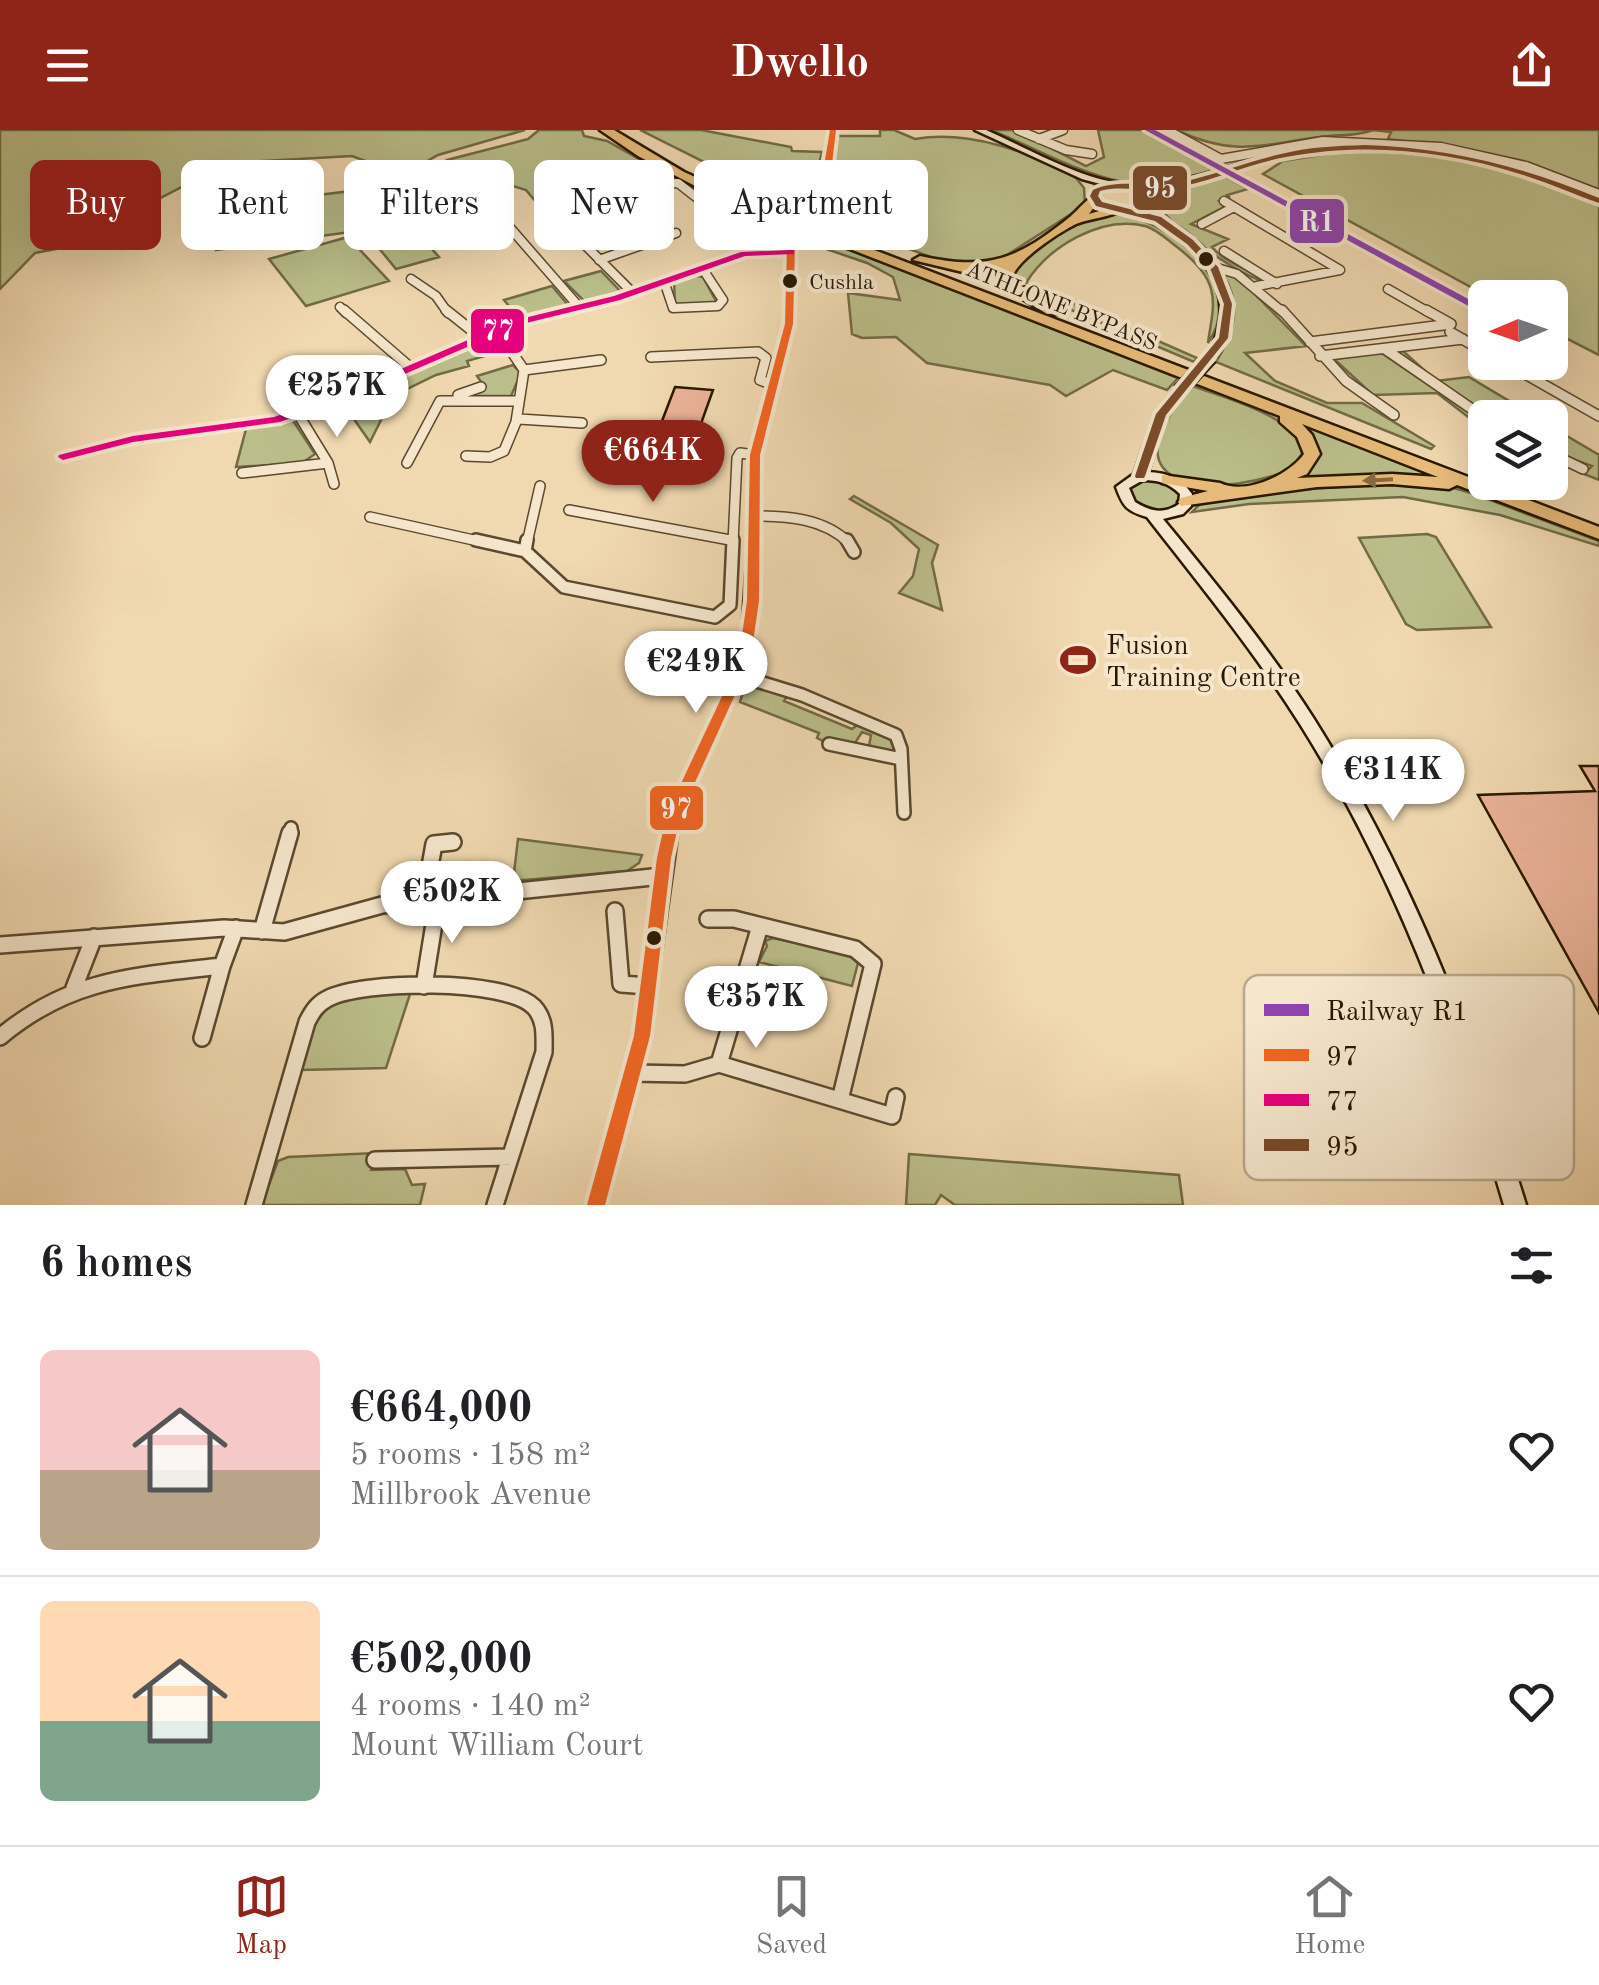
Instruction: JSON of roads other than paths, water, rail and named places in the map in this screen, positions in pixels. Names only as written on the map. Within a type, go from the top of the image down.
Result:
[{"type":"highway","name":"ATHLONE BYPASS","points":[[606,130],[704,185],[1175,371]]},
{"type":"highway","points":[[623,130],[694,172],[739,192],[1468,470]]},
{"type":"highway","points":[[913,258],[952,267],[997,265],[1083,215],[1094,196]]},
{"type":"highway","points":[[1052,311],[1010,286],[1003,276],[1005,271],[1076,222],[1116,210]]},
{"type":"highway","points":[[1165,478],[1196,487],[1262,485],[1292,476],[1309,463],[1312,454],[1310,444],[1290,421],[1175,371]]},
{"type":"highway","points":[[1175,371],[1599,532]]},
{"type":"highway","points":[[1183,507],[1245,491],[1414,479],[1461,486],[1542,511]]},
{"type":"highway","points":[[1550,500],[1599,519]]},
{"type":"main road","points":[[980,130],[1084,177],[1134,188],[1166,187],[1340,147],[1408,148],[1513,167],[1599,197]]},
{"type":"main road","points":[[1084,177],[1094,196],[1116,210],[1158,219],[1190,242],[1214,267],[1226,293],[1228,314],[1223,338],[1162,414],[1140,476]]},
{"type":"main road","points":[[1094,196],[1116,186]]},
{"type":"main road","points":[[1133,211],[1166,187]]},
{"type":"main road","points":[[1134,188],[1150,202],[1158,219]]},
{"type":"main road","points":[[1149,451],[1165,478],[1184,490],[1179,546]]},
{"type":"main road","points":[[1165,478],[1140,476],[1124,484],[1122,496],[1138,510],[1152,515],[1267,661],[1332,762],[1384,857],[1436,975]]},
{"type":"main road","points":[[1152,515],[1183,507]]},
{"type":"main road","points":[[1508,1180],[1515,1205]]},
{"type":"street","points":[[596,1205],[633,1073],[674,813],[747,642],[753,601],[755,454],[789,324],[790,252],[827,172],[833,130]]},
{"type":"street","points":[[1018,130],[1068,153],[1092,154]]},
{"type":"street","points":[[1039,140],[1063,130]]},
{"type":"street","points":[[1167,130],[1221,159],[1323,141],[1442,148],[1502,159],[1599,197]]},
{"type":"street","points":[[674,183],[765,252]]},
{"type":"street","points":[[1224,202],[1340,270],[1257,286]]},
{"type":"street","points":[[1202,224],[1234,207]]},
{"type":"street","points":[[514,233],[580,308]]},
{"type":"street","points":[[599,260],[676,233]]},
{"type":"street","points":[[589,250],[632,293]]},
{"type":"street","points":[[1224,251],[1276,284]]},
{"type":"street","points":[[63,457],[133,439],[249,425],[298,414],[497,330],[632,293],[702,268],[765,252],[790,252]]},
{"type":"street","points":[[1214,267],[1239,272],[1257,286],[1360,396],[1394,415]]},
{"type":"street","points":[[664,281],[673,308],[720,306],[721,296],[702,268]]},
{"type":"street","points":[[411,279],[436,296],[449,314],[480,337]]},
{"type":"street","points":[[1310,342],[1451,324],[1388,289]]},
{"type":"street","points":[[340,306],[411,368]]},
{"type":"street","points":[[466,456],[490,457],[504,451],[518,419],[524,370],[497,330]]},
{"type":"street","points":[[1450,332],[1468,342]]},
{"type":"street","points":[[1320,356],[1463,339]]},
{"type":"street","points":[[1385,349],[1468,406]]},
{"type":"street","points":[[651,357],[758,352],[766,358],[760,380],[772,385]]},
{"type":"street","points":[[524,370],[601,360]]},
{"type":"street","points":[[1536,380],[1599,416]]},
{"type":"street","points":[[406,463],[433,408],[482,387]]},
{"type":"street","points":[[450,398],[518,401]]},
{"type":"street","points":[[298,414],[328,463],[334,484]]},
{"type":"street","points":[[518,419],[582,423]]},
{"type":"street","points":[[370,517],[524,551],[564,587],[709,617],[726,612],[730,605],[730,540],[737,458],[740,453],[755,454]]},
{"type":"street","points":[[1568,461],[1584,469]]},
{"type":"street","points":[[242,473],[328,463]]},
{"type":"street","points":[[524,551],[540,486]]},
{"type":"street","points":[[569,510],[730,540]]},
{"type":"street","points":[[753,516],[798,518],[836,532],[854,552]]},
{"type":"street","points":[[736,675],[781,687],[892,733],[900,740],[904,813]]},
{"type":"street","points":[[860,751],[866,737]]},
{"type":"street","points":[[829,744],[901,759]]},
{"type":"street","points":[[262,931],[291,828]]},
{"type":"street","points":[[424,986],[434,844],[454,842]]},
{"type":"street","points":[[0,944],[236,928],[284,932],[374,906],[662,876]]},
{"type":"street","points":[[615,911],[621,984],[648,986]]},
{"type":"street","points":[[708,919],[760,926],[855,949],[872,964],[840,1100]]},
{"type":"street","points":[[719,1064],[760,926]]},
{"type":"street","points":[[202,1038],[236,928]]},
{"type":"street","points":[[74,988],[94,937]]},
{"type":"street","points":[[0,1037],[44,1002],[74,988],[222,966]]},
{"type":"street","points":[[254,1205],[314,1008],[342,992],[496,986],[538,1012],[546,1029],[539,1068],[495,1205]]},
{"type":"street","points":[[633,1073],[685,1074],[719,1064],[892,1116],[896,1097]]},
{"type":"street","points":[[375,1160],[510,1158]]},
{"type":"rail line","name":"R1","points":[[1149,130],[1468,303]]},
{"type":"place","name":"Cushla","points":[[790,281]]},
{"type":"place","name":"Fusion Training Centre","points":[[1078,660]]}]
